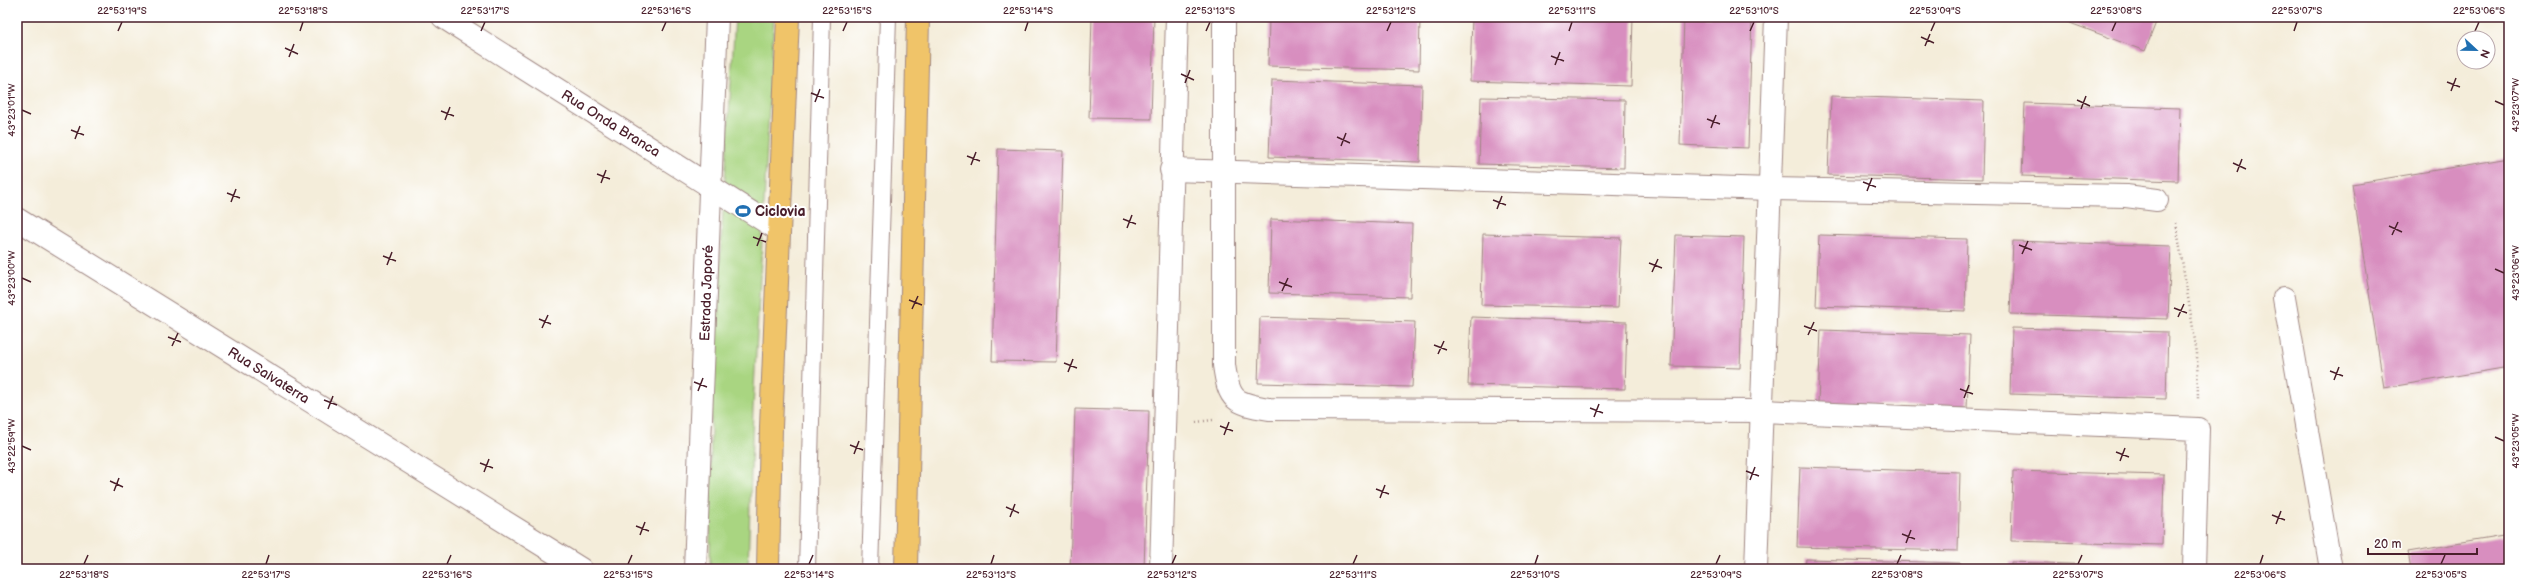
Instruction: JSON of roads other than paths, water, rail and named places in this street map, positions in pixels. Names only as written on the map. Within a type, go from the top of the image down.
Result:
[{"type":"main road","points":[[768,569],[771,427],[788,17]]},
{"type":"main road","points":[[906,569],[918,17]]},
{"type":"street","name":"Rua Onda Branca","points":[[443,17],[779,230]]},
{"type":"street","name":"Estrada Japoré","points":[[695,569],[717,17]]},
{"type":"street","points":[[1161,569],[1176,17]]},
{"type":"street","points":[[1224,17],[1224,365],[1227,388],[1234,398],[1245,405],[1268,409],[1763,411],[2198,429],[2194,569]]},
{"type":"street","points":[[1756,569],[1763,411],[1776,17]]},
{"type":"street","points":[[1171,170],[1771,190],[2126,196],[2158,200]]},
{"type":"street","name":"Rua Salvaterra","points":[[17,219],[581,569]]},
{"type":"street","points":[[2284,298],[2331,569]]},
{"type":"lane","points":[[807,569],[822,17]]},
{"type":"lane","points":[[870,569],[888,17]]},
{"type":"place","name":"Ciclovia","points":[[743,211]]}]
